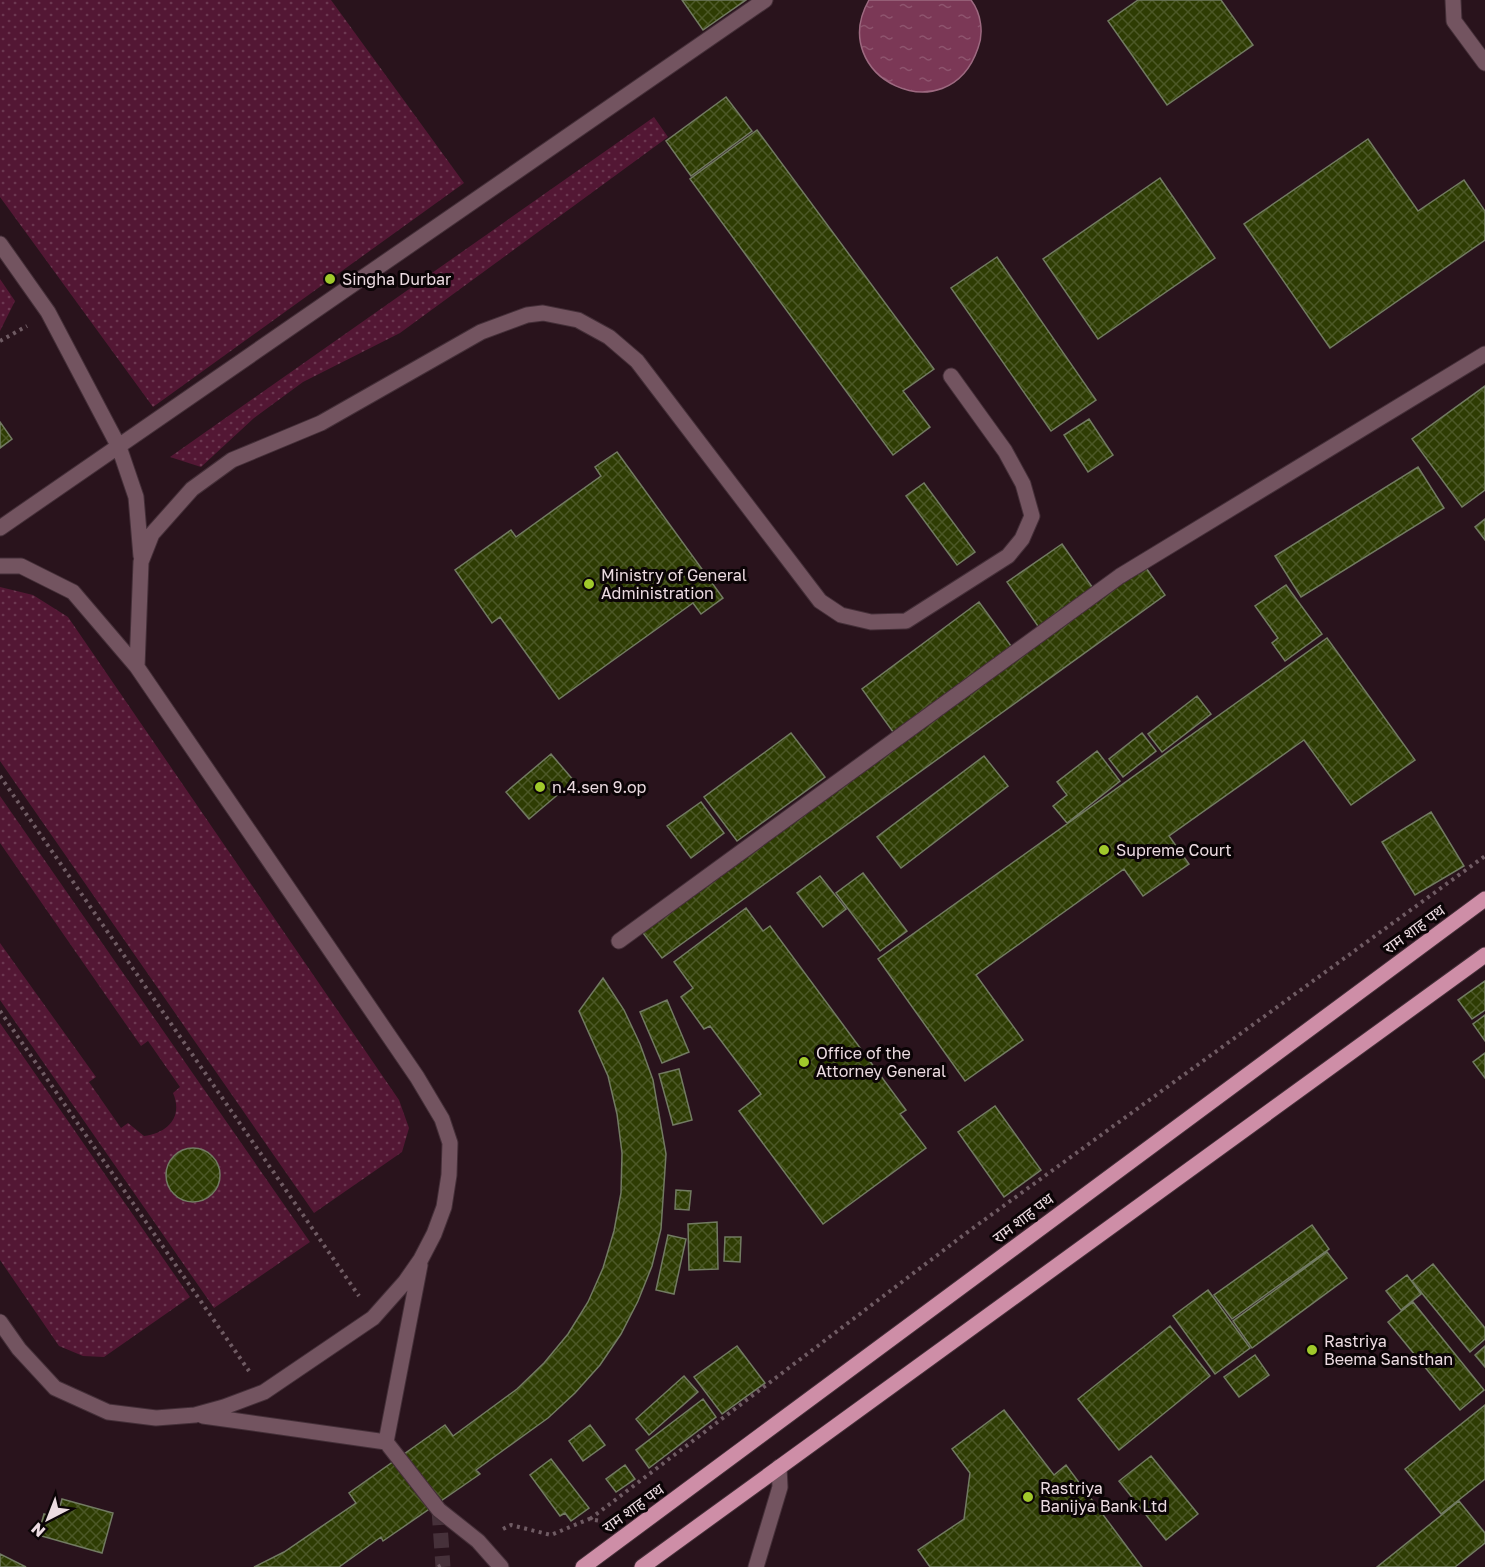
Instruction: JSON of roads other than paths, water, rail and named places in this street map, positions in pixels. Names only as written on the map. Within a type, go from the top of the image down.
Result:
[{"type":"main road","name":"राम शाह पथ","points":[[583,1567],[1485,899]]},
{"type":"main road","points":[[642,1567],[1485,955]]},
{"type":"street","points":[[0,528],[765,0]]},
{"type":"street","points":[[1453,0],[1450,25],[1485,63]]},
{"type":"street","points":[[0,244],[48,312],[119,447],[136,497],[141,562],[137,667]]},
{"type":"street","points":[[141,562],[152,534],[170,513],[192,489],[232,460],[321,423],[481,332],[511,320],[543,314],[586,324],[609,337],[637,361],[820,601],[841,615],[871,622],[906,621],[1008,556],[1022,538],[1032,516],[1023,484],[1005,451],[951,376]]},
{"type":"street","points":[[619,941],[1120,576],[1485,354]]},
{"type":"street","points":[[0,566],[21,566],[73,592],[137,667],[417,1077],[442,1119],[450,1143],[449,1175],[444,1207],[422,1259],[386,1442]]},
{"type":"street","points":[[0,1322],[19,1349],[55,1388],[108,1412],[156,1418],[195,1414],[224,1407],[264,1392],[374,1318],[422,1259]]},
{"type":"street","points":[[195,1414],[386,1442],[439,1510],[478,1541],[501,1567]]},
{"type":"street","points":[[756,1567],[780,1487],[778,1467]]},
{"type":"water","points":[[869,0],[971,0],[979,17],[981,36],[978,48],[963,74],[942,88],[919,92],[896,86],[876,72],[863,52],[860,28]]},
{"type":"tunnel","points":[[439,1510],[443,1567]]},
{"type":"place","name":"Singha Durbar","points":[[330,279]]},
{"type":"place","name":"Ministry of General Administration","points":[[589,584]]},
{"type":"place","name":"n.4.sen 9.op","points":[[540,787]]},
{"type":"place","name":"Supreme Court","points":[[1104,850]]},
{"type":"place","name":"Office of the Attorney General","points":[[804,1062]]},
{"type":"place","name":"Rastriya Beema Sansthan","points":[[1312,1350]]},
{"type":"place","name":"Rastriya Banijya Bank Ltd","points":[[1028,1497]]}]
